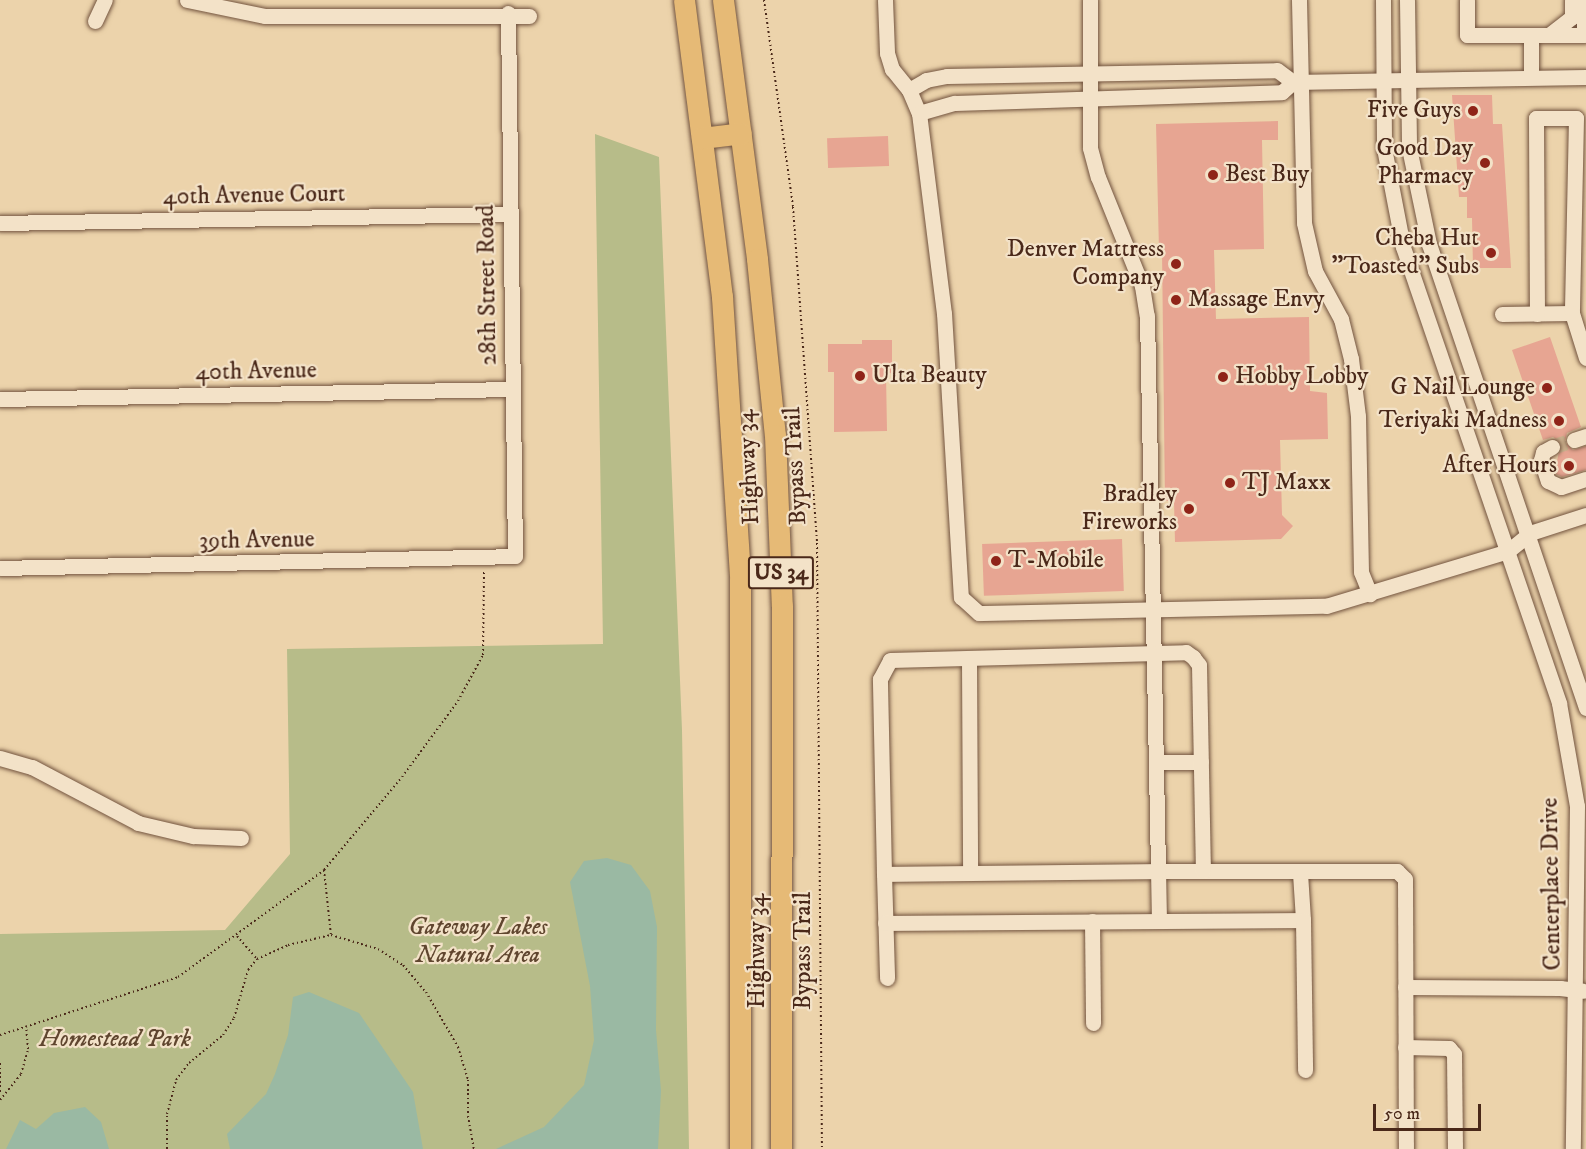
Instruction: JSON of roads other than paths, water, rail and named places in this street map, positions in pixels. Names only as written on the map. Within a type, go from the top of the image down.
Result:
[{"type":"highway","name":"Highway 34","points":[[684,0],[722,297],[740,579],[740,1149]]},
{"type":"highway","name":"Highway 34","points":[[723,0],[741,133],[775,435],[782,606],[782,1149]]},
{"type":"highway","points":[[702,138],[741,133]]},
{"type":"street","points":[[95,21],[105,0]]},
{"type":"street","points":[[187,0],[265,16],[508,14],[529,16]]},
{"type":"street","points":[[885,0],[887,53],[892,69],[909,90],[920,113],[944,313],[961,597],[979,613],[1326,606],[1508,550],[1530,533],[1586,515]]},
{"type":"street","points":[[1090,0],[1090,148],[1098,177],[1142,286],[1147,316],[1159,921]]},
{"type":"street","points":[[1299,0],[1296,82],[1304,223],[1315,271],[1341,319],[1351,359],[1358,417],[1361,572],[1370,594]]},
{"type":"street","name":"Centerplace Drive","points":[[1383,0],[1384,148],[1403,247],[1559,703],[1577,806],[1581,991],[1573,1149]]},
{"type":"street","points":[[1407,0],[1406,78],[1409,148],[1429,244],[1530,533],[1586,708]]},
{"type":"street","points":[[1467,0],[1467,35],[1584,35],[1584,0]]},
{"type":"street","points":[[1549,35],[1572,17],[1572,0]]},
{"type":"street","name":"28th Street Road","points":[[508,14],[515,556]]},
{"type":"street","points":[[1531,35],[1531,77]]},
{"type":"street","points":[[909,90],[926,80],[947,76],[1091,73],[1277,70],[1296,82]]},
{"type":"street","points":[[920,113],[955,104],[1090,101],[1282,92],[1296,82],[1406,78],[1586,77]]},
{"type":"street","points":[[1537,314],[1536,118],[1576,118],[1581,196],[1581,291],[1572,313],[1586,358]]},
{"type":"street","name":"40th Avenue Court","points":[[0,223],[509,214]]},
{"type":"street","points":[[1502,314],[1572,313]]},
{"type":"street","name":"40th Avenue","points":[[0,399],[513,389]]},
{"type":"street","points":[[1552,447],[1544,452],[1541,460],[1548,481],[1561,487],[1586,479]]},
{"type":"street","name":"39th Avenue","points":[[0,568],[484,559],[515,556]]},
{"type":"street","points":[[887,978],[880,679],[890,660],[1186,652],[1199,665],[1203,871]]},
{"type":"street","points":[[969,659],[970,873]]},
{"type":"street","points":[[0,758],[32,767],[138,822],[193,836],[241,838]]},
{"type":"street","points":[[1156,762],[1201,762]]},
{"type":"street","points":[[884,874],[1397,871],[1406,879],[1406,1149]]},
{"type":"street","points":[[1300,873],[1303,920],[1305,1070]]},
{"type":"street","points":[[885,923],[1303,920]]},
{"type":"street","points":[[1092,921],[1093,1023]]},
{"type":"street","points":[[1405,987],[1560,988],[1581,991]]},
{"type":"street","points":[[1405,1047],[1449,1048],[1454,1054],[1455,1149]]},
{"type":"tunnel","points":[[1552,447],[1574,440]]},
{"type":"place","name":"Five Guys","points":[[1473,111]]},
{"type":"place","name":"Good Day Pharmacy","points":[[1485,163]]},
{"type":"place","name":"Best Buy","points":[[1213,175]]},
{"type":"place","name":"Cheba Hut \"Toasted\" Subs","points":[[1491,253]]},
{"type":"place","name":"Denver Mattress Company","points":[[1176,264]]},
{"type":"place","name":"Massage Envy","points":[[1176,300]]},
{"type":"place","name":"Ulta Beauty","points":[[860,376]]},
{"type":"place","name":"Hobby Lobby","points":[[1223,377]]},
{"type":"place","name":"G Nail Lounge","points":[[1547,388]]},
{"type":"place","name":"Teriyaki Madness","points":[[1559,421]]},
{"type":"place","name":"After Hours","points":[[1569,466]]},
{"type":"place","name":"TJ Maxx","points":[[1230,483]]},
{"type":"place","name":"Bradley Fireworks","points":[[1189,509]]},
{"type":"place","name":"T-Mobile","points":[[996,561]]},
{"type":"park label","name":"Gateway Lakes Natural Area","points":[[478,942]]},
{"type":"park label","name":"Homestead Park","points":[[115,1040]]}]
